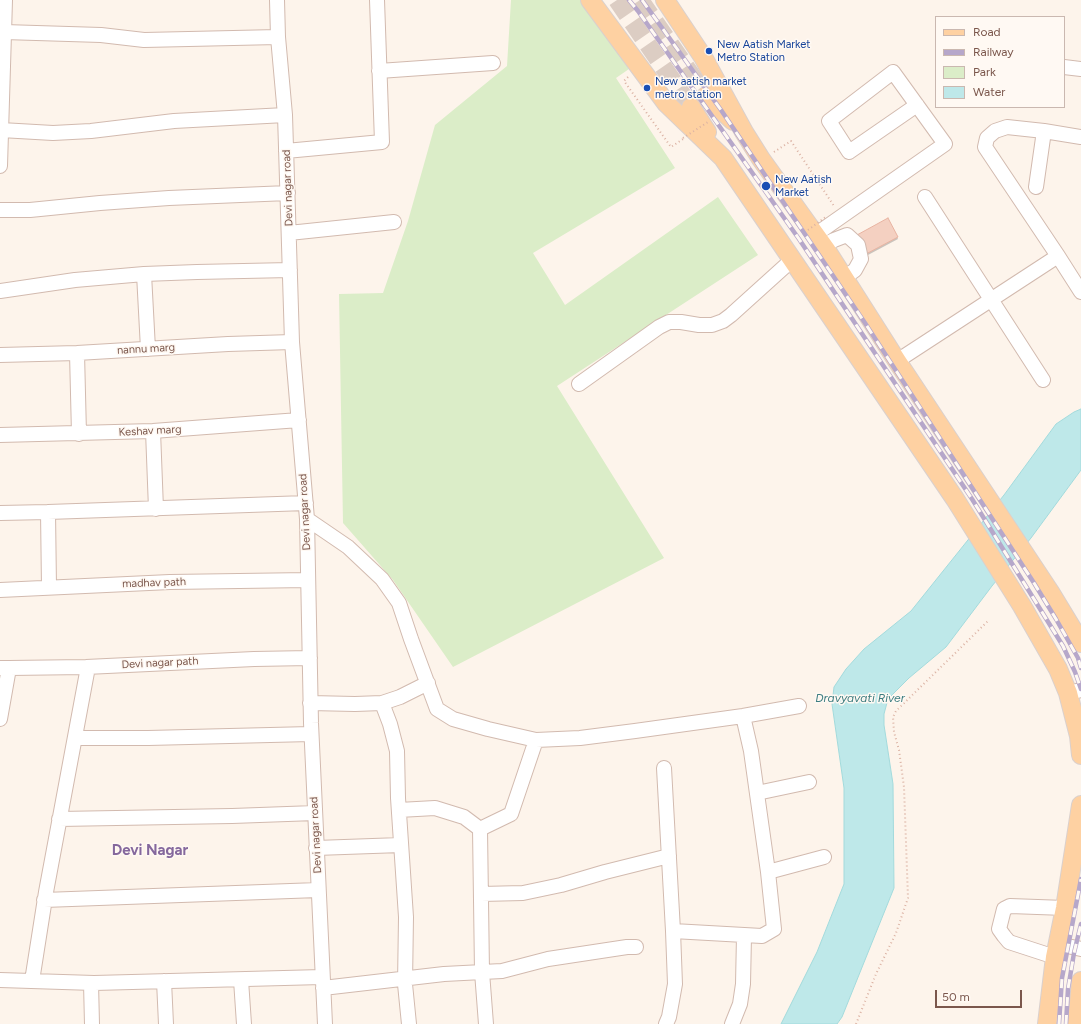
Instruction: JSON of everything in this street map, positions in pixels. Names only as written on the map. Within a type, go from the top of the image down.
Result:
[{"type":"main road","points":[[590,0],[666,102],[723,158]]},
{"type":"main road","points":[[665,0],[703,57],[744,132],[761,159],[844,278],[897,361],[1050,592],[1081,643]]},
{"type":"main road","points":[[706,96],[744,132]]},
{"type":"main road","points":[[690,107],[723,158],[955,499],[1022,606],[1058,669],[1075,692],[1081,755]]},
{"type":"main road","points":[[1047,1024],[1056,950],[1065,908],[1081,805]]},
{"type":"main road","points":[[1077,1024],[1081,981]]},
{"type":"street","points":[[0,166],[3,24],[5,0]]},
{"type":"street","name":"Devi nagar road","points":[[277,0],[278,37],[285,115],[290,233],[292,342],[307,519],[311,734],[324,1024]]},
{"type":"street","points":[[286,152],[382,142],[377,0]]},
{"type":"street","points":[[3,24],[144,40],[278,37]]},
{"type":"street","points":[[380,71],[492,63]]},
{"type":"street","points":[[1065,67],[1081,70]]},
{"type":"street","points":[[815,237],[945,144],[917,105],[893,72],[829,121],[849,152],[917,105]]},
{"type":"street","points":[[1,130],[53,134],[91,131],[174,120],[285,115]]},
{"type":"street","points":[[1081,137],[1007,127],[995,131],[987,138],[985,147],[1081,292]]},
{"type":"street","points":[[1036,188],[1044,131]]},
{"type":"street","points":[[0,210],[30,210],[161,198],[288,193]]},
{"type":"street","points":[[925,197],[1043,380]]},
{"type":"street","points":[[290,233],[394,222]]},
{"type":"street","points":[[815,237],[834,240],[847,235],[858,245],[862,259],[855,270],[844,278]]},
{"type":"street","points":[[897,361],[1058,256]]},
{"type":"street","points":[[579,384],[659,327],[669,322],[712,325],[723,321],[793,259]]},
{"type":"street","points":[[0,291],[75,280],[144,274],[290,270]]},
{"type":"street","points":[[144,274],[148,349]]},
{"type":"street","name":"nannu marg","points":[[0,355],[77,354],[292,342]]},
{"type":"street","points":[[77,354],[79,434]]},
{"type":"street","name":"Keshav marg","points":[[0,436],[153,431],[299,420]]},
{"type":"street","points":[[153,431],[156,508]]},
{"type":"street","points":[[0,512],[48,512],[306,503]]},
{"type":"street","points":[[48,512],[49,587]]},
{"type":"street","points":[[307,519],[348,547],[382,579],[391,591],[399,603],[436,709],[453,718],[488,729],[536,740],[580,738],[743,716],[800,706]]},
{"type":"street","name":"madhav path","points":[[0,590],[170,582],[308,580]]},
{"type":"street","name":"Devi nagar path","points":[[5,668],[88,667],[254,659],[310,658]]},
{"type":"street","points":[[32,981],[44,900],[88,667]]},
{"type":"street","points":[[0,719],[5,668]]},
{"type":"street","points":[[310,703],[382,703],[400,697],[428,683]]},
{"type":"street","points":[[382,703],[390,724],[397,751],[406,917],[405,979],[408,1024]]},
{"type":"street","points":[[673,931],[762,936],[774,929],[768,872],[751,751],[743,716]]},
{"type":"street","points":[[75,738],[148,738],[311,734]]},
{"type":"street","points":[[480,829],[511,814],[536,740]]},
{"type":"street","points":[[664,768],[675,984],[669,1017],[666,1024]]},
{"type":"street","points":[[757,793],[809,782]]},
{"type":"street","points":[[399,810],[435,808],[464,817],[480,829]]},
{"type":"street","points":[[60,819],[315,813]]},
{"type":"street","points":[[480,829],[482,972],[486,1024]]},
{"type":"street","points":[[316,848],[401,845]]},
{"type":"street","points":[[481,894],[523,893],[561,885],[669,856]]},
{"type":"street","points":[[768,872],[824,856]]},
{"type":"street","points":[[44,900],[318,890]]},
{"type":"street","points":[[1065,908],[1010,906],[1004,908],[999,929],[1009,942],[1056,950],[1081,949]]},
{"type":"street","points":[[732,1024],[740,1004],[743,984],[744,936]]},
{"type":"street","points":[[0,980],[91,983],[241,980],[323,983],[405,979],[444,974],[502,971],[548,959],[627,947],[636,947]]},
{"type":"street","points":[[241,980],[244,1024]]},
{"type":"street","points":[[164,981],[166,1024]]},
{"type":"street","points":[[91,983],[92,1024]]},
{"type":"path","points":[[640,68],[624,81],[671,147],[708,122]]},
{"type":"path","points":[[761,159],[791,141],[836,209]]},
{"type":"path","points":[[815,237],[827,216],[832,212]]},
{"type":"path","points":[[856,1024],[876,974],[896,933],[908,898],[904,787],[894,732],[893,717],[896,711],[989,620]]},
{"type":"green space","points":[[511,0],[580,0],[629,69],[616,78],[675,168],[533,253],[565,305],[718,197],[758,255],[557,386],[664,558],[453,667],[393,580],[343,523],[339,294],[383,293],[408,221],[435,125],[507,66]]},
{"type":"water","name":"Dravyavati River","points":[[1081,409],[1081,470],[1031,538],[992,586],[946,647],[909,678],[888,699],[884,714],[884,725],[893,784],[894,888],[842,1017],[837,1024],[781,1024],[817,952],[844,884],[844,788],[832,704],[834,687],[846,669],[864,649],[911,611],[1004,495],[1056,424]]},
{"type":"building","points":[[888,218],[898,237],[866,254],[857,235]]},
{"type":"tunnel","points":[[617,0],[691,107]]},
{"type":"tunnel","points":[[640,0],[706,96]]},
{"type":"railway","points":[[629,0],[799,239],[972,499],[1063,646],[1081,689]]},
{"type":"railway","points":[[642,0],[721,110],[865,323],[1034,583],[1078,658],[1081,668]]},
{"type":"railway","points":[[1059,1024],[1062,978],[1081,879]]},
{"type":"railway","points":[[1066,1024],[1068,989],[1081,924]]},
{"type":"place","name":"New Aatish Market Metro Station","points":[[709,51]]},
{"type":"place","name":"New aatish market metro station","points":[[647,88]]},
{"type":"place","name":"New Aatish Market","points":[[766,186]]},
{"type":"district","name":"Devi Nagar","points":[[150,851]]}]
